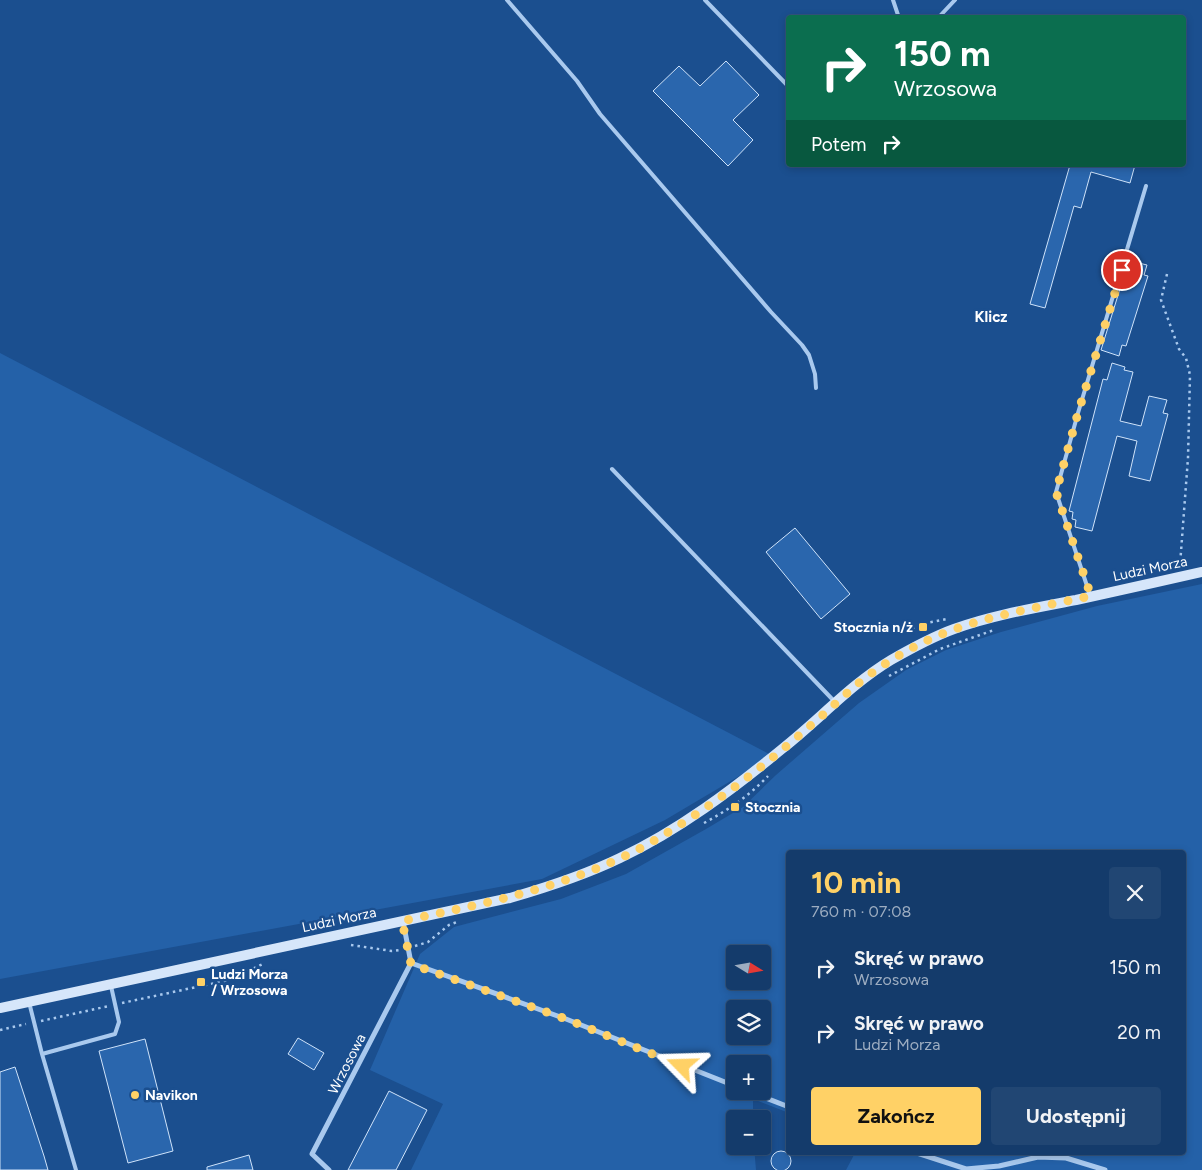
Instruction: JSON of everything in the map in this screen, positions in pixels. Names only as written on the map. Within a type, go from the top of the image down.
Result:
[{"type":"street","name":"Ludzi Morza","points":[[0,1008],[510,898],[554,885],[619,859],[668,832],[728,791],[804,732],[861,681],[888,662],[933,638],[1004,615],[1202,572]]},
{"type":"street","points":[[402,921],[411,964],[566,1019],[726,1082]]},
{"type":"street","name":"Wrzosowa","points":[[329,1170],[312,1154],[411,964]]},
{"type":"street","points":[[771,1100],[786,1106]]},
{"type":"street","points":[[923,1155],[966,1169],[990,1168],[1038,1157],[1066,1158],[1105,1170]]},
{"type":"lane","points":[[507,0],[577,81],[600,114],[764,304],[802,345],[809,355],[815,374],[816,388]]},
{"type":"lane","points":[[705,0],[786,84]]},
{"type":"lane","points":[[893,0],[898,15]]},
{"type":"lane","points":[[941,15],[955,0]]},
{"type":"lane","points":[[1091,596],[1056,492],[1146,186]]},
{"type":"lane","points":[[612,469],[836,703]]},
{"type":"lane","points":[[42,1054],[115,1034],[119,1022],[111,984]]},
{"type":"lane","points":[[29,1002],[76,1170]]},
{"type":"path","points":[[1167,274],[1161,300],[1179,350],[1186,358],[1190,375],[1188,458],[1180,576]]},
{"type":"path","points":[[887,677],[940,648],[994,630]]},
{"type":"path","points":[[702,825],[726,812],[752,792],[772,772]]},
{"type":"path","points":[[344,944],[392,951],[408,948],[428,942],[449,925],[465,919]]},
{"type":"path","points":[[0,1030],[229,980],[273,960]]},
{"type":"shaded area","points":[[0,353],[773,756],[665,820],[542,879],[0,979]]},
{"type":"shaded area","points":[[1202,584],[1202,1170],[846,1170],[854,1155],[1186,1155],[1186,850],[786,850],[786,1112],[756,1100],[771,1100],[771,1055],[726,1055],[726,1100],[753,1100],[753,1110],[726,1110],[726,1155],[755,1155],[756,1170],[411,1170],[443,1104],[370,1070],[420,954],[454,927],[561,899],[626,874],[706,829],[743,807],[776,775],[859,703],[906,670],[946,650],[1001,632],[1097,606]]},
{"type":"building","points":[[726,61],[759,95],[733,120],[753,140],[728,166],[653,91],[679,66],[700,86]]},
{"type":"building","points":[[1069,167],[1134,167],[1130,183],[1091,172],[1081,208],[1074,206],[1045,308],[1030,304]]},
{"type":"building","points":[[1135,262],[1147,265],[1144,275],[1148,276],[1126,346],[1122,345],[1119,356],[1101,350],[1128,263],[1134,265]]},
{"type":"building","points":[[1112,363],[1125,367],[1124,370],[1133,372],[1120,421],[1141,426],[1149,396],[1167,400],[1163,413],[1168,414],[1150,481],[1129,476],[1137,441],[1117,436],[1092,531],[1075,527],[1076,520],[1072,519],[1073,512],[1069,511],[1103,379],[1107,380]]},
{"type":"building","points":[[795,528],[850,594],[821,619],[766,552]]},
{"type":"building","points":[[298,1038],[324,1053],[314,1070],[288,1054]]},
{"type":"building","name":"Navikon","points":[[145,1039],[173,1151],[128,1163],[99,1051]]},
{"type":"building","points":[[15,1067],[48,1170],[0,1170],[0,1072]]},
{"type":"building","points":[[389,1091],[427,1110],[396,1170],[348,1170]]},
{"type":"building","points":[[777,1151],[785,1151],[786,1155],[791,1157],[791,1165],[785,1171],[777,1171],[771,1165],[771,1157]]},
{"type":"building","points":[[249,1155],[253,1170],[207,1170],[207,1167]]},
{"type":"place","name":"Stocznia n/ż","points":[[923,627]]},
{"type":"place","name":"Stocznia","points":[[735,807]]},
{"type":"place","name":"Ludzi Morza / Wrzosowa","points":[[201,982]]},
{"type":"place","name":"Navikon","points":[[135,1095]]},
{"type":"district","name":"Klicz","points":[[991,317]]},
{"type":"route","points":[[682,1066],[566,1019],[411,964],[402,921],[510,898],[554,885],[619,859],[668,832],[728,791],[811,726],[861,681],[888,662],[926,641],[956,629],[1004,615],[1091,596],[1056,492],[1122,270]]}]
